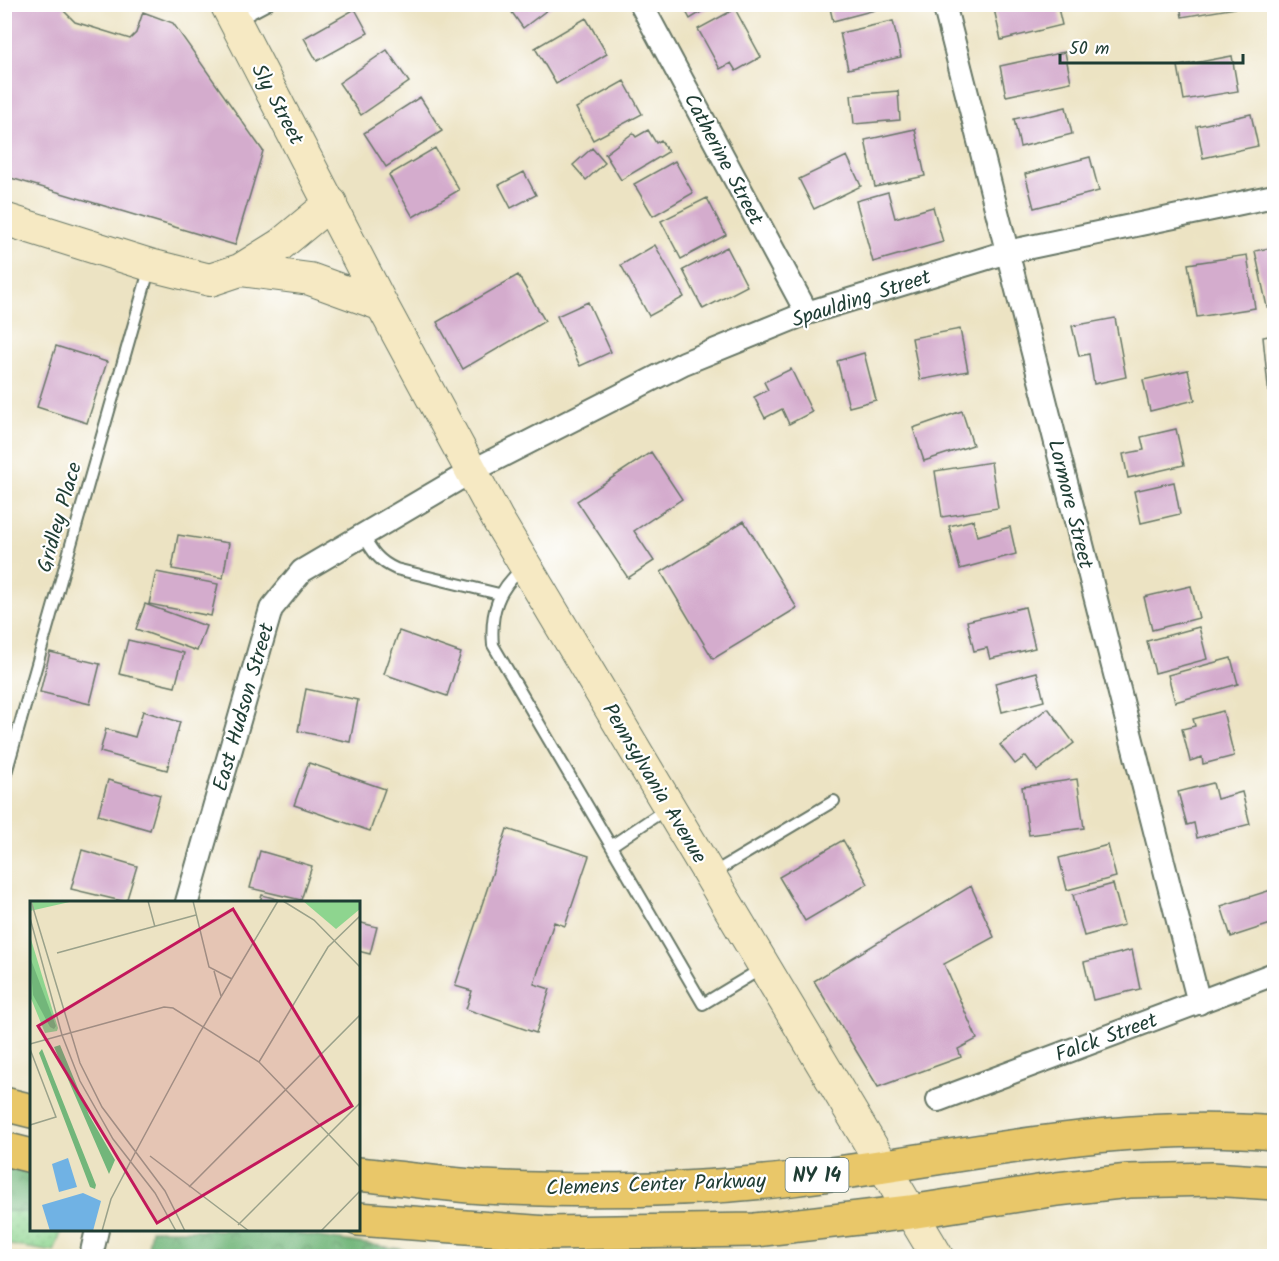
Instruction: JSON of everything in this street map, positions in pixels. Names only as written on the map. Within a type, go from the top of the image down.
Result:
[{"type":"main road","name":"Sly Street","points":[[230,13],[331,203]]},
{"type":"main road","points":[[4,219],[150,265],[210,280],[240,270],[280,245],[331,203]]},
{"type":"main road","name":"Pennsylvania Avenue","points":[[331,203],[382,305],[526,566],[881,1165],[938,1257]]},
{"type":"main road","points":[[240,270],[310,279],[382,305]]},
{"type":"main road","points":[[4,1104],[30,1110]]},
{"type":"main road","name":"Clemens Center Parkway","points":[[360,1174],[481,1186],[582,1190],[791,1179],[1057,1140],[1232,1130],[1275,1133]]},
{"type":"main road","points":[[4,1149],[30,1156]]},
{"type":"main road","name":"NY 14","points":[[360,1219],[547,1233],[755,1230],[910,1212],[1057,1189],[1129,1181],[1212,1179],[1275,1183]]},
{"type":"street","name":"Catherine Street","points":[[641,4],[807,313]]},
{"type":"street","name":"Lormore Street","points":[[944,4],[1199,1003]]},
{"type":"street","name":"Spaulding Street","points":[[472,471],[684,363],[807,313],[1007,252],[1275,196]]},
{"type":"street","name":"East Hudson Street","points":[[188,901],[271,609],[302,571],[472,471]]},
{"type":"street","name":"Falck Street","points":[[938,1100],[1275,974]]},
{"type":"street","points":[[91,1257],[97,1231]]},
{"type":"lane","points":[[230,13],[268,4]]},
{"type":"lane","name":"Gridley Place","points":[[4,780],[150,265]]},
{"type":"lane","points":[[363,535],[373,553],[383,563],[411,574],[499,594]]},
{"type":"lane","points":[[526,566],[510,579],[499,594],[492,619],[493,645],[704,1004],[764,967]]},
{"type":"lane","points":[[710,876],[834,801]]},
{"type":"lane","points":[[611,846],[669,807]]},
{"type":"green space","points":[[4,1159],[30,1165],[30,1231],[62,1231],[54,1252],[5,1244]]},
{"type":"green space","points":[[4,1168],[30,1172],[30,1212],[5,1211]]},
{"type":"green space","points":[[151,1231],[279,1231],[446,1256],[209,1256],[148,1248]]},
{"type":"building","points":[[4,4],[67,4],[64,11],[75,22],[130,39],[136,33],[143,12],[173,23],[263,151],[235,245],[4,176]]},
{"type":"building","points":[[506,4],[555,4],[523,28]]},
{"type":"building","points":[[682,4],[714,4],[690,19]]},
{"type":"building","points":[[829,4],[874,4],[875,10],[833,21]]},
{"type":"building","points":[[1013,4],[1057,4],[1062,25],[1001,40],[994,9]]},
{"type":"building","points":[[1180,4],[1235,4],[1236,8],[1182,17]]},
{"type":"building","points":[[355,9],[368,33],[317,61],[304,38]]},
{"type":"building","points":[[735,9],[761,57],[736,71],[731,63],[720,69],[698,29]]},
{"type":"building","points":[[586,18],[607,54],[556,84],[535,48]]},
{"type":"building","points":[[893,21],[901,57],[848,69],[840,33]]},
{"type":"building","points":[[387,50],[409,82],[361,115],[339,83]]},
{"type":"building","points":[[1065,52],[1071,82],[1006,96],[1000,66]]},
{"type":"building","points":[[1232,56],[1238,91],[1184,100],[1178,66]]},
{"type":"building","points":[[624,81],[642,114],[593,140],[576,108]]},
{"type":"building","points":[[898,91],[900,120],[854,124],[851,95]]},
{"type":"building","points":[[420,97],[442,131],[386,167],[364,133]]},
{"type":"building","points":[[1066,107],[1072,134],[1020,147],[1014,119]]},
{"type":"building","points":[[1251,114],[1258,146],[1203,158],[1197,126]]},
{"type":"building","points":[[915,129],[925,176],[875,187],[865,140]]},
{"type":"building","points":[[648,130],[656,143],[661,140],[668,152],[621,180],[605,154],[633,133],[636,137]]},
{"type":"building","points":[[435,148],[459,190],[413,217],[389,175]]},
{"type":"building","points":[[592,148],[605,163],[586,180],[573,165]]},
{"type":"building","points":[[847,156],[861,186],[814,209],[799,179]]},
{"type":"building","points":[[1090,157],[1099,191],[1034,208],[1025,174]]},
{"type":"building","points":[[675,161],[693,193],[653,216],[634,184]]},
{"type":"building","points":[[524,172],[536,195],[511,208],[499,185]]},
{"type":"building","points":[[888,192],[895,218],[933,207],[943,242],[873,262],[856,201]]},
{"type":"building","points":[[707,198],[726,235],[681,259],[661,221]]},
{"type":"building","points":[[655,245],[684,297],[649,316],[621,265]]},
{"type":"building","points":[[727,247],[747,286],[703,309],[683,270]]},
{"type":"building","points":[[1274,247],[1274,305],[1267,307],[1255,251]]},
{"type":"building","points":[[1247,255],[1255,308],[1197,317],[1188,264]]},
{"type":"building","points":[[518,275],[545,321],[463,369],[437,322]]},
{"type":"building","points":[[588,302],[611,352],[580,366],[557,316]]},
{"type":"building","points":[[1115,318],[1126,377],[1094,384],[1089,354],[1079,356],[1072,326]]},
{"type":"building","points":[[960,329],[968,371],[920,380],[912,338]]},
{"type":"building","points":[[1274,335],[1274,395],[1269,396],[1263,337]]},
{"type":"building","points":[[56,346],[107,362],[87,423],[37,407]]},
{"type":"building","points":[[864,353],[876,400],[849,407],[837,361]]},
{"type":"building","points":[[791,369],[812,412],[789,424],[782,409],[765,418],[754,397],[768,390],[764,382]]},
{"type":"building","points":[[1188,370],[1195,400],[1150,411],[1143,380]]},
{"type":"building","points":[[962,411],[973,445],[924,461],[913,428]]},
{"type":"building","points":[[1176,429],[1184,465],[1128,478],[1123,454],[1144,450],[1141,437]]},
{"type":"building","points":[[651,452],[682,499],[634,531],[654,561],[628,578],[577,501]]},
{"type":"building","points":[[991,462],[998,508],[942,517],[935,471]]},
{"type":"building","points":[[1174,482],[1180,514],[1141,523],[1134,491]]},
{"type":"building","points":[[973,520],[977,536],[1010,527],[1016,554],[960,569],[949,526]]},
{"type":"building","points":[[744,521],[797,608],[713,659],[661,572]]},
{"type":"building","points":[[178,535],[229,543],[223,578],[172,569]]},
{"type":"building","points":[[156,572],[218,584],[211,616],[149,604]]},
{"type":"building","points":[[1191,586],[1199,618],[1152,630],[1144,597]]},
{"type":"building","points":[[145,604],[206,626],[197,651],[136,629]]},
{"type":"building","points":[[1025,607],[1035,648],[990,659],[987,648],[974,651],[967,621]]},
{"type":"building","points":[[1199,627],[1207,659],[1155,673],[1147,641]]},
{"type":"building","points":[[399,631],[461,653],[447,696],[384,674]]},
{"type":"building","points":[[128,640],[184,653],[175,687],[119,674]]},
{"type":"building","points":[[50,652],[100,664],[90,704],[40,692]]},
{"type":"building","points":[[1231,658],[1238,684],[1175,702],[1168,675]]},
{"type":"building","points":[[1037,672],[1044,701],[1002,712],[995,683]]},
{"type":"building","points":[[306,689],[358,700],[350,742],[298,731]]},
{"type":"building","points":[[1048,708],[1074,743],[1037,771],[1026,756],[1015,764],[1000,745]]},
{"type":"building","points":[[143,711],[180,722],[167,770],[100,752],[106,729],[135,737]]},
{"type":"building","points":[[1223,711],[1234,756],[1203,764],[1202,757],[1190,761],[1182,729],[1195,726],[1193,719]]},
{"type":"building","points":[[309,763],[385,789],[370,831],[294,805]]},
{"type":"building","points":[[1077,779],[1084,828],[1029,835],[1022,787]]},
{"type":"building","points":[[108,780],[160,795],[150,830],[98,815]]},
{"type":"building","points":[[1213,783],[1217,799],[1242,792],[1250,824],[1197,838],[1194,823],[1187,825],[1178,792]]},
{"type":"building","points":[[507,829],[589,856],[565,926],[554,922],[534,984],[550,989],[536,1033],[466,1009],[472,991],[455,986]]},
{"type":"building","points":[[843,840],[868,884],[805,921],[779,877]]},
{"type":"building","points":[[1108,845],[1116,877],[1067,890],[1059,858]]},
{"type":"building","points":[[82,850],[137,866],[126,901],[71,889]]},
{"type":"building","points":[[260,851],[312,866],[301,900],[250,888]]},
{"type":"building","points":[[1113,884],[1124,925],[1084,936],[1073,895]]},
{"type":"building","points":[[971,886],[994,937],[944,964],[977,1039],[958,1049],[961,1057],[878,1087],[814,981]]},
{"type":"building","points":[[1274,889],[1274,923],[1231,937],[1221,906]]},
{"type":"building","points":[[262,895],[284,901],[260,901]]},
{"type":"building","points":[[360,923],[377,927],[370,954],[360,952]]},
{"type":"building","points":[[1132,950],[1140,989],[1093,1000],[1084,962]]}]
